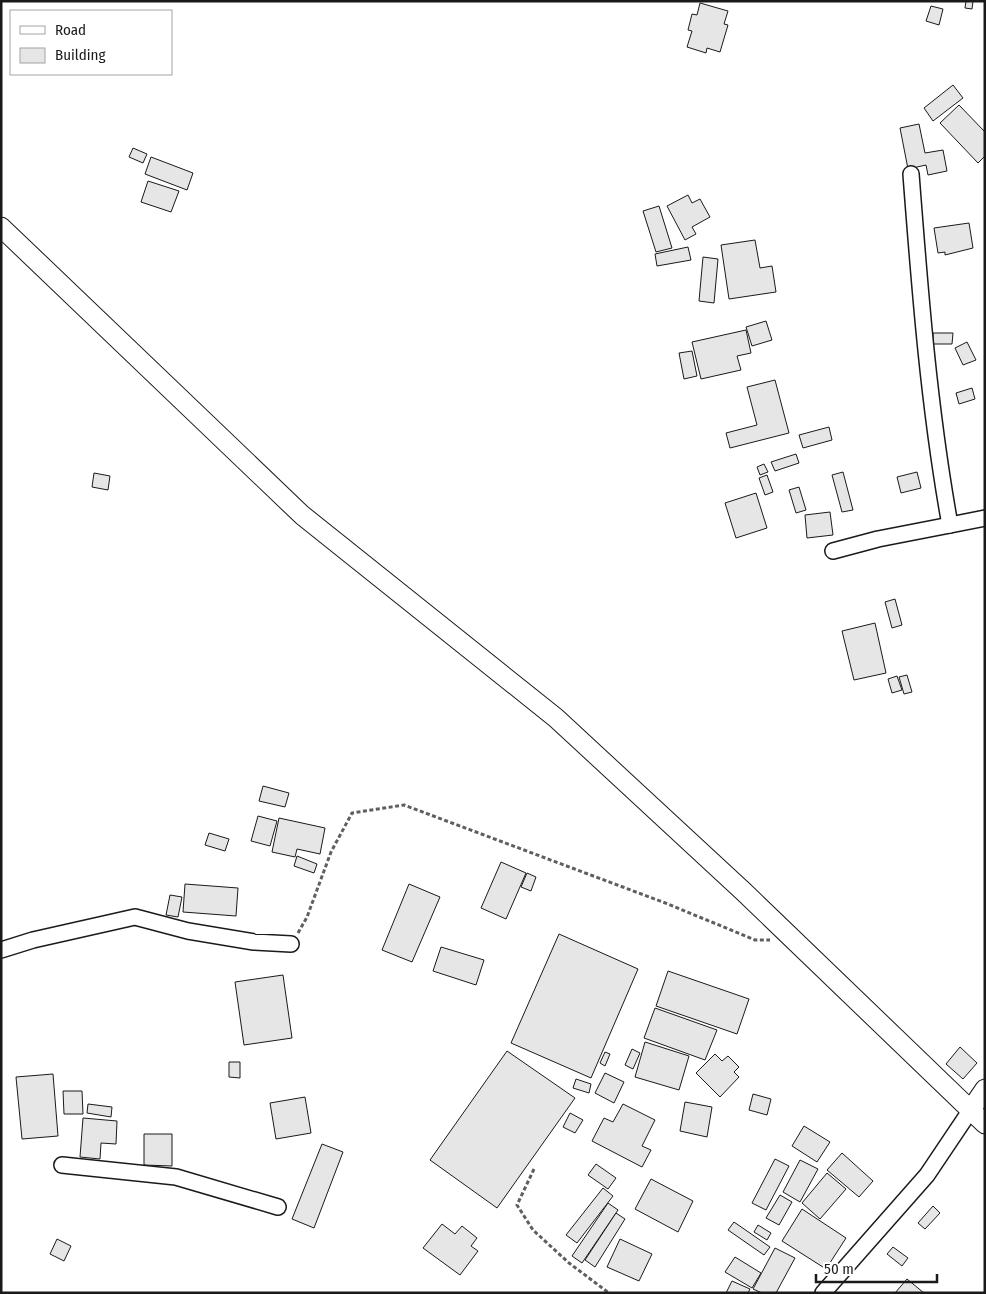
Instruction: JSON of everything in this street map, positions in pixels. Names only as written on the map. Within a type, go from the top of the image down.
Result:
[{"type":"street","points":[[911,174],[923,325],[942,479],[950,525]]},
{"type":"street","points":[[1,227],[302,515],[556,718],[793,939],[985,1124]]},
{"type":"street","points":[[833,551],[878,539],[985,518]]},
{"type":"street","points":[[1,950],[33,940],[135,918],[197,933],[254,942],[291,944]]},
{"type":"street","points":[[823,1293],[927,1175],[985,1089]]},
{"type":"street","points":[[62,1165],[176,1177],[278,1207]]},
{"type":"path","points":[[291,944],[307,917],[331,852],[352,813],[404,805],[668,904],[755,940],[793,939]]},
{"type":"path","points":[[534,1169],[517,1206],[533,1230],[569,1263],[609,1293]]},
{"type":"building","points":[[966,1],[973,1],[972,9],[965,8]]},
{"type":"building","points":[[700,3],[728,11],[724,24],[728,25],[720,52],[707,48],[706,53],[687,47],[692,31],[688,30],[692,14],[697,15]]},
{"type":"building","points":[[931,6],[943,9],[939,25],[926,21]]},
{"type":"building","points":[[953,85],[963,98],[933,121],[924,108]]},
{"type":"building","points":[[959,105],[985,132],[985,156],[978,163],[940,123]]},
{"type":"building","points":[[919,124],[925,153],[943,150],[947,171],[928,175],[926,165],[908,169],[900,128]]},
{"type":"building","points":[[133,148],[147,154],[143,163],[129,157]]},
{"type":"building","points":[[151,157],[193,173],[187,190],[145,174]]},
{"type":"building","points":[[148,181],[179,191],[171,212],[141,202]]},
{"type":"building","points":[[688,195],[692,203],[700,199],[710,217],[692,227],[696,234],[685,240],[667,206]]},
{"type":"building","points":[[659,206],[672,248],[656,252],[643,211]]},
{"type":"building","points":[[969,223],[973,248],[945,255],[945,252],[938,253],[934,228]]},
{"type":"building","points":[[755,240],[760,268],[772,266],[776,292],[729,299],[721,245]]},
{"type":"building","points":[[688,247],[691,260],[657,266],[655,254]]},
{"type":"building","points":[[703,257],[718,259],[714,303],[699,301]]},
{"type":"building","points":[[766,321],[772,340],[752,346],[746,327]]},
{"type":"building","points":[[746,330],[751,353],[737,356],[741,370],[701,379],[692,342]]},
{"type":"building","points":[[933,333],[953,333],[952,344],[933,344]]},
{"type":"building","points":[[967,342],[976,360],[963,365],[955,348]]},
{"type":"building","points":[[692,351],[697,376],[684,379],[679,353]]},
{"type":"building","points":[[775,380],[789,433],[730,448],[726,433],[757,425],[747,387]]},
{"type":"building","points":[[972,388],[975,399],[959,404],[956,393]]},
{"type":"building","points":[[829,427],[832,440],[803,448],[799,435]]},
{"type":"building","points":[[796,454],[799,463],[775,471],[771,462]]},
{"type":"building","points":[[764,464],[768,472],[760,475],[757,467]]},
{"type":"building","points":[[843,472],[853,510],[842,512],[832,475]]},
{"type":"building","points":[[917,472],[921,488],[901,493],[897,477]]},
{"type":"building","points":[[94,473],[110,476],[108,490],[92,487]]},
{"type":"building","points":[[767,475],[773,492],[765,495],[759,478]]},
{"type":"building","points":[[799,487],[806,510],[796,513],[789,490]]},
{"type":"building","points":[[756,493],[767,528],[736,538],[725,503]]},
{"type":"building","points":[[830,512],[833,535],[807,538],[805,515]]},
{"type":"building","points":[[895,599],[902,625],[892,628],[885,602]]},
{"type":"building","points":[[875,623],[886,673],[854,680],[842,631]]},
{"type":"building","points":[[907,675],[912,692],[904,694],[899,677]]},
{"type":"building","points":[[897,676],[902,690],[892,693],[888,679]]},
{"type":"building","points":[[263,786],[289,793],[285,807],[259,801]]},
{"type":"building","points":[[258,816],[277,821],[270,846],[251,841]]},
{"type":"building","points":[[279,818],[325,828],[320,854],[297,849],[295,857],[272,852]]},
{"type":"building","points":[[209,833],[229,839],[225,851],[205,845]]},
{"type":"building","points":[[297,856],[317,864],[314,873],[294,866]]},
{"type":"building","points":[[501,862],[526,873],[506,919],[481,908]]},
{"type":"building","points":[[527,873],[536,877],[531,891],[521,887]]},
{"type":"building","points":[[185,884],[238,888],[236,916],[183,912]]},
{"type":"building","points":[[409,884],[440,897],[412,962],[382,950]]},
{"type":"building","points":[[170,895],[182,897],[178,917],[166,915]]},
{"type":"building","points":[[559,934],[638,969],[591,1078],[511,1043]]},
{"type":"building","points":[[441,947],[484,960],[476,985],[433,971]]},
{"type":"building","points":[[668,971],[749,999],[737,1034],[656,1006]]},
{"type":"building","points":[[283,975],[292,1038],[244,1045],[235,982]]},
{"type":"building","points":[[655,1008],[717,1030],[705,1060],[644,1038]]},
{"type":"building","points":[[645,1042],[689,1056],[679,1090],[635,1077]]},
{"type":"building","points":[[960,1047],[977,1063],[963,1079],[946,1064]]},
{"type":"building","points":[[632,1049],[640,1053],[633,1069],[625,1065]]},
{"type":"building","points":[[507,1051],[575,1098],[497,1208],[430,1160]]},
{"type":"building","points":[[605,1052],[610,1054],[605,1066],[600,1063]]},
{"type":"building","points":[[715,1054],[722,1061],[728,1056],[739,1067],[734,1072],[739,1077],[720,1097],[696,1073]]},
{"type":"building","points":[[229,1062],[240,1062],[240,1078],[229,1077]]},
{"type":"building","points":[[605,1073],[624,1082],[614,1103],[595,1093]]},
{"type":"building","points":[[53,1074],[58,1136],[22,1139],[16,1077]]},
{"type":"building","points":[[576,1079],[591,1084],[589,1093],[573,1088]]},
{"type":"building","points":[[63,1091],[82,1091],[83,1114],[64,1114]]},
{"type":"building","points":[[753,1094],[771,1099],[767,1115],[749,1110]]},
{"type":"building","points":[[305,1097],[311,1133],[276,1139],[270,1103]]},
{"type":"building","points":[[685,1102],[712,1107],[707,1137],[680,1131]]},
{"type":"building","points":[[88,1104],[112,1107],[111,1117],[87,1113]]},
{"type":"building","points":[[623,1104],[655,1120],[642,1146],[651,1150],[642,1167],[592,1141],[604,1118],[613,1122]]},
{"type":"building","points":[[570,1113],[583,1120],[575,1133],[563,1127]]},
{"type":"building","points":[[83,1118],[117,1121],[116,1144],[101,1143],[100,1159],[80,1157]]},
{"type":"building","points":[[804,1126],[830,1142],[817,1162],[792,1146]]},
{"type":"building","points":[[144,1134],[172,1134],[172,1166],[144,1165]]},
{"type":"building","points":[[322,1144],[343,1152],[314,1228],[292,1219]]},
{"type":"building","points":[[842,1153],[873,1181],[859,1197],[827,1170]]},
{"type":"building","points":[[775,1159],[789,1166],[766,1210],[752,1203]]},
{"type":"building","points":[[800,1160],[818,1169],[800,1202],[783,1192]]},
{"type":"building","points":[[596,1164],[616,1178],[608,1189],[588,1175]]},
{"type":"building","points":[[827,1173],[846,1189],[820,1219],[802,1203]]},
{"type":"building","points":[[651,1179],[693,1201],[678,1232],[635,1209]]},
{"type":"building","points":[[603,1188],[613,1196],[577,1243],[566,1235]]},
{"type":"building","points":[[780,1195],[792,1202],[779,1225],[766,1218]]},
{"type":"building","points":[[608,1203],[618,1210],[582,1263],[572,1256]]},
{"type":"building","points":[[933,1206],[940,1213],[925,1229],[918,1223]]},
{"type":"building","points":[[802,1209],[846,1238],[826,1269],[782,1241]]},
{"type":"building","points":[[616,1213],[625,1219],[595,1267],[585,1260]]},
{"type":"building","points":[[734,1222],[770,1247],[764,1255],[728,1230]]},
{"type":"building","points":[[442,1224],[455,1234],[462,1226],[477,1238],[471,1246],[478,1251],[460,1275],[423,1248]]},
{"type":"building","points":[[758,1225],[771,1233],[767,1240],[754,1232]]},
{"type":"building","points":[[57,1239],[71,1246],[64,1261],[50,1254]]},
{"type":"building","points":[[620,1239],[652,1254],[639,1281],[607,1267]]},
{"type":"building","points":[[893,1247],[908,1258],[902,1266],[887,1254]]},
{"type":"building","points":[[775,1248],[795,1258],[776,1293],[762,1293],[753,1289]]},
{"type":"building","points":[[735,1257],[761,1273],[752,1288],[725,1272]]},
{"type":"building","points":[[907,1279],[924,1293],[895,1293]]},
{"type":"building","points":[[732,1281],[750,1289],[748,1293],[726,1293]]}]
